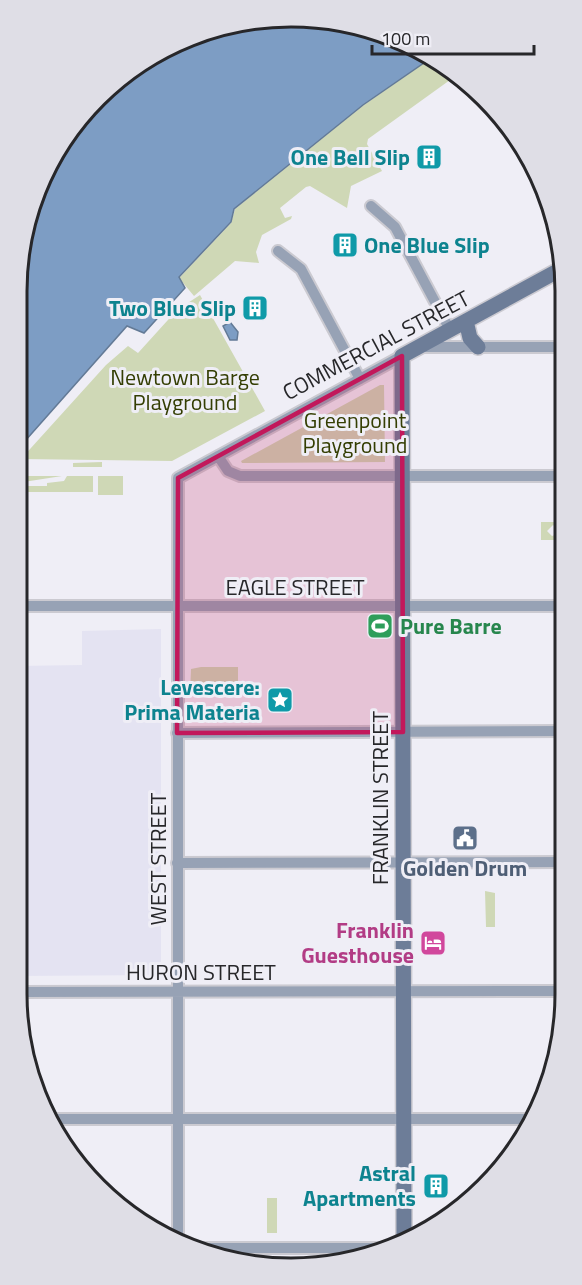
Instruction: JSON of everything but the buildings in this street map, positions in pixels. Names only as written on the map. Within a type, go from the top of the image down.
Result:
[{"type":"street","points":[[371,206],[395,227],[450,330]]},
{"type":"street","points":[[278,251],[301,269],[360,379]]},
{"type":"street","name":"COMMERCIAL STREET","points":[[178,478],[554,273]]},
{"type":"street","points":[[466,321],[470,338],[478,347]]},
{"type":"street","points":[[419,347],[555,347]]},
{"type":"street","name":"FRANKLIN STREET","points":[[402,356],[404,1233]]},
{"type":"street","points":[[218,456],[226,470],[240,476],[555,476]]},
{"type":"street","name":"WEST STREET","points":[[178,478],[178,1233]]},
{"type":"street","name":"EAGLE STREET","points":[[27,606],[555,606]]},
{"type":"street","points":[[177,733],[555,731]]},
{"type":"street","points":[[177,863],[555,862]]},
{"type":"street","name":"HURON STREET","points":[[27,992],[555,991]]},
{"type":"street","points":[[58,1119],[524,1119]]},
{"type":"street","points":[[220,1248],[362,1248]]},
{"type":"highlighted area","points":[[402,356],[403,732],[177,733],[178,478]]},
{"type":"shaded area","points":[[161,629],[161,975],[27,976],[27,666],[82,665],[82,631]]},
{"type":"green space","points":[[424,63],[450,80],[368,139],[367,144],[382,171],[351,186],[347,208],[310,186],[306,187],[280,208],[285,218],[292,216],[291,219],[262,235],[256,252],[259,263],[235,261],[194,296],[179,278],[231,223],[235,209],[361,107]]},
{"type":"green space","name":"Newtown Barge Playground","points":[[200,295],[265,411],[172,461],[27,459],[27,452],[106,365],[128,346],[138,353],[177,310]]},
{"type":"green space","name":"Greenpoint Playground","points":[[380,385],[384,385],[385,462],[242,463],[241,461]]},
{"type":"green space","points":[[102,462],[102,467],[73,467],[73,463]]},
{"type":"green space","points":[[27,476],[62,476],[27,481]]},
{"type":"green space","points":[[67,476],[93,476],[93,492],[27,492],[27,486],[47,486],[47,483],[64,481]]},
{"type":"green space","points":[[98,476],[123,476],[123,495],[98,495]]},
{"type":"green space","points":[[541,522],[555,522],[555,527],[553,525],[547,531],[552,536],[555,535],[555,540],[541,540]]},
{"type":"green space","points":[[238,667],[238,694],[190,694],[191,669]]},
{"type":"green space","points":[[485,891],[495,893],[495,927],[486,927]]},
{"type":"green space","points":[[267,1198],[277,1198],[277,1233],[267,1233]]},
{"type":"water","points":[[291,27],[343,32],[392,47],[424,63],[363,105],[234,209],[231,222],[179,277],[185,288],[144,333],[127,326],[27,439],[27,291],[32,239],[47,190],[62,159],[71,144],[104,104],[144,71],[174,54],[206,41],[257,29]]},
{"type":"water","points":[[230,322],[238,332],[237,340],[230,340],[223,326]]},
{"type":"place","name":"One Bell Slip","points":[[429,157]]},
{"type":"place","name":"One Blue Slip","points":[[345,245]]},
{"type":"place","name":"Two Blue Slip","points":[[255,308]]},
{"type":"place","name":"Pure Barre","points":[[380,626]]},
{"type":"place","name":"Levescere: Prima Materia","points":[[280,700]]},
{"type":"place","name":"Golden Drum","points":[[465,838]]},
{"type":"place","name":"Franklin Guesthouse","points":[[433,943]]},
{"type":"place","name":"Astral Apartments","points":[[436,1186]]}]
